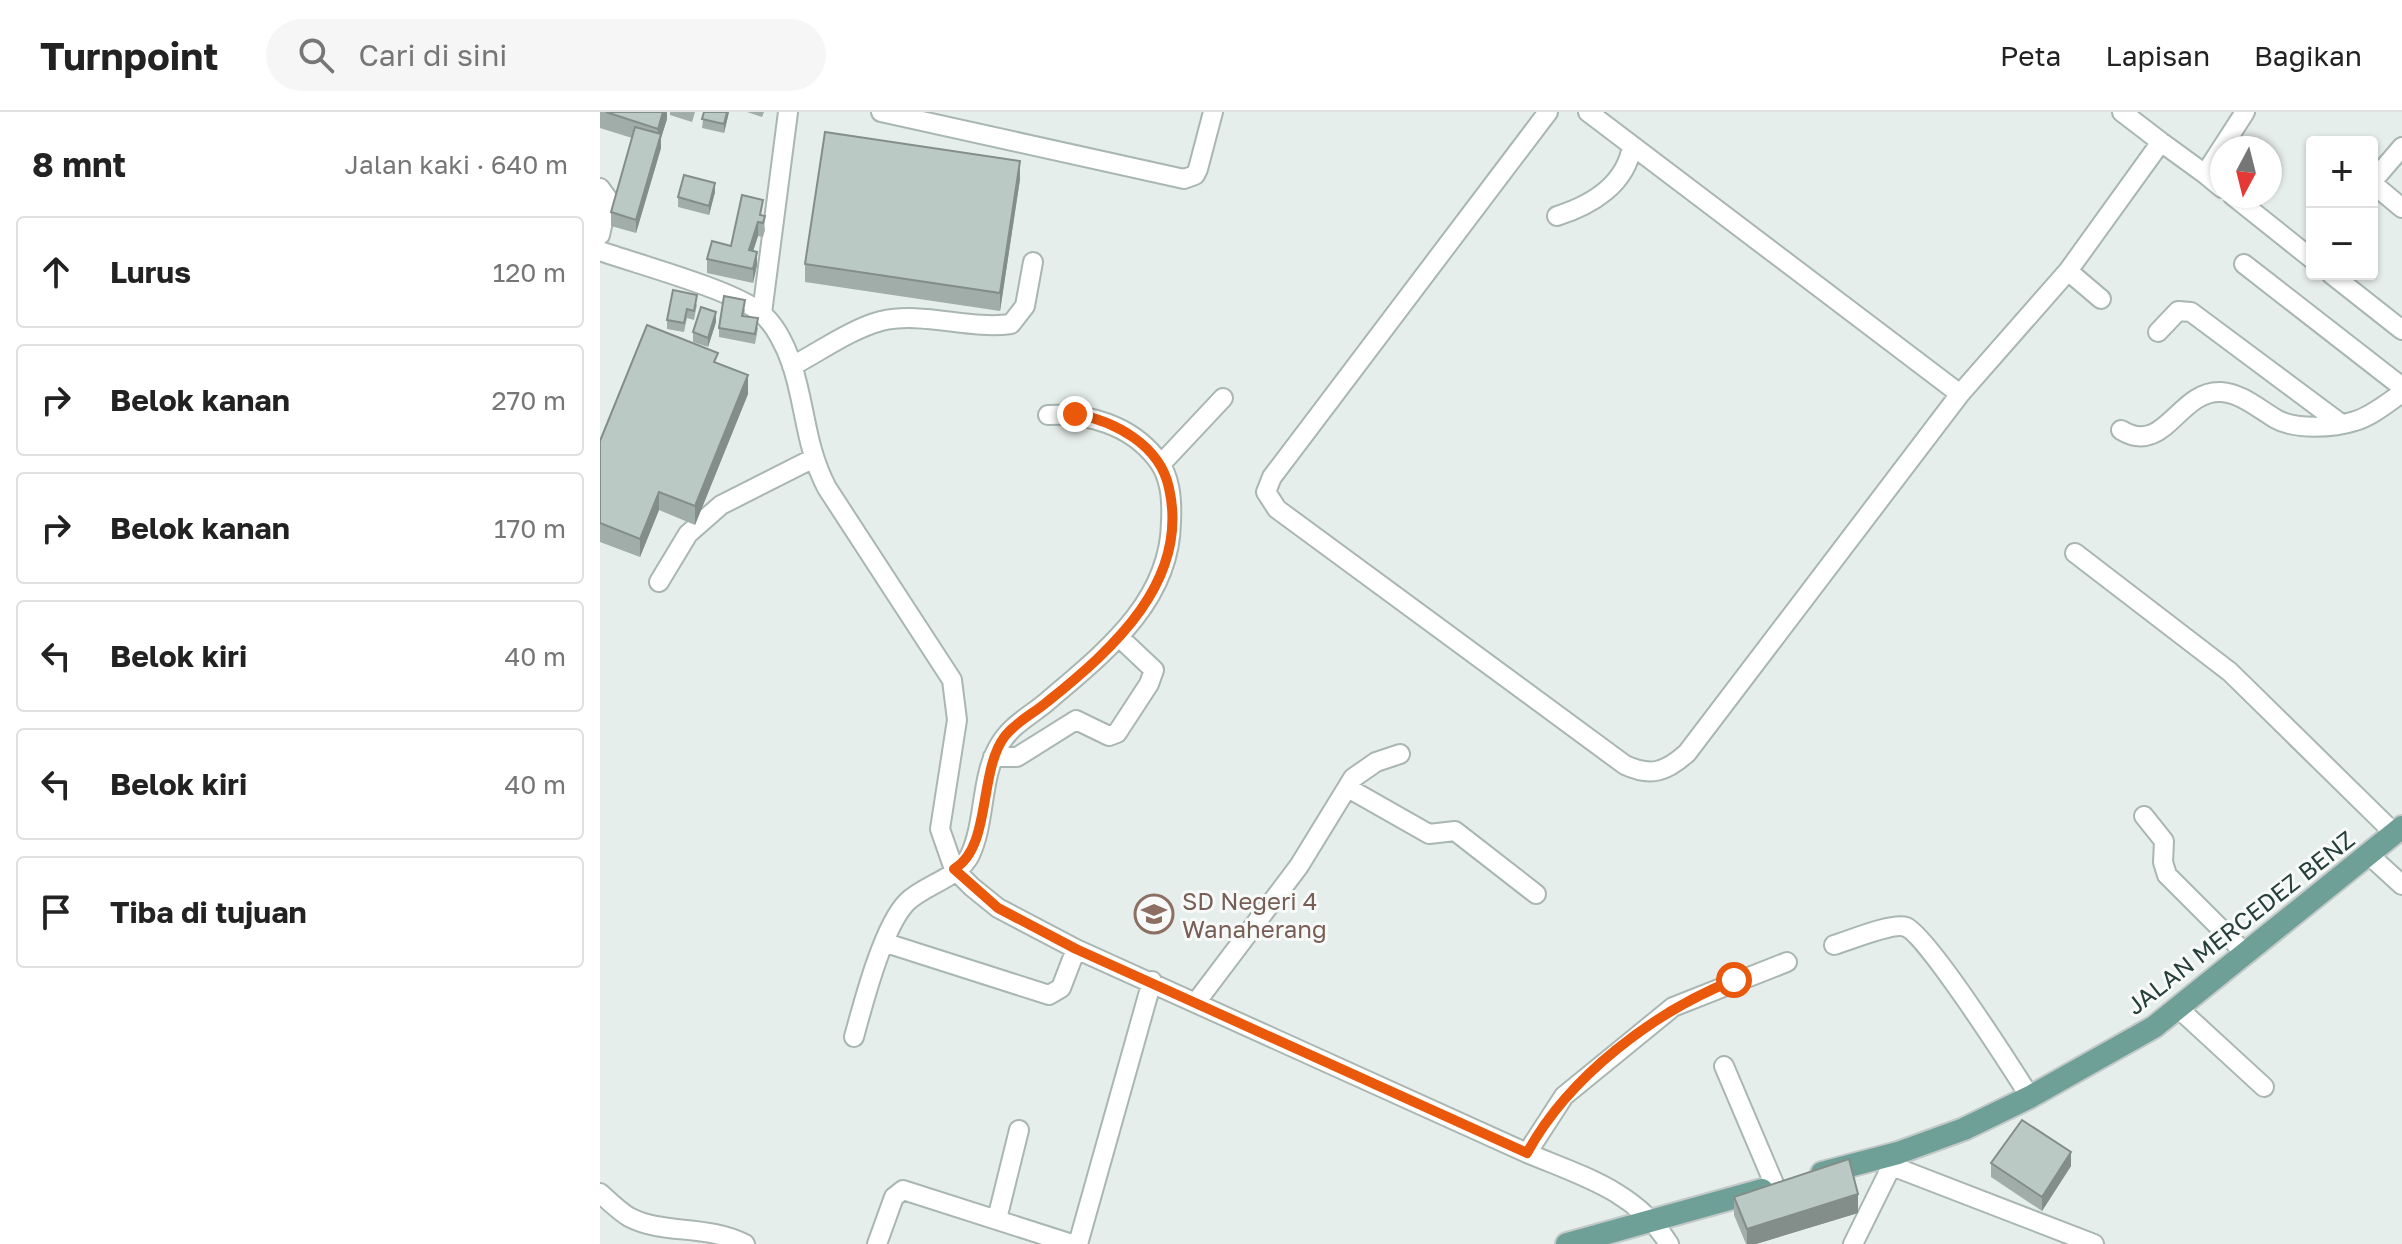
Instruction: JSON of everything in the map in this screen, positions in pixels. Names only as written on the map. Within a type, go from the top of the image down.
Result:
[{"type":"main road","name":"JALAN MERCEDEZ BENZ","points":[[1567,1244],[1791,1182],[1895,1160],[2030,1097],[2154,1027],[2398,830]]},
{"type":"street","points":[[762,313],[788,112]]},
{"type":"street","points":[[881,112],[1184,179],[1195,175],[1198,169],[1213,112]]},
{"type":"street","points":[[1548,112],[1272,477],[1266,492],[1277,509],[1625,765],[1641,772],[1665,771],[1687,753],[1960,394],[2068,271],[2161,142]]},
{"type":"street","points":[[1588,112],[1960,394]]},
{"type":"street","points":[[2122,112],[2210,178]]},
{"type":"street","points":[[2205,174],[2245,112]]},
{"type":"street","points":[[1557,216],[1585,205],[1619,179],[1629,165],[1632,146]]},
{"type":"street","points":[[2378,176],[2402,147]]},
{"type":"street","points":[[600,188],[608,199],[608,209],[600,235]]},
{"type":"street","points":[[2378,188],[2402,208]]},
{"type":"street","points":[[2248,208],[2306,254]]},
{"type":"street","points":[[600,251],[739,300],[762,313],[781,339],[792,366],[812,459],[901,604],[947,670],[956,691],[957,720],[940,829],[954,869],[998,908],[1076,949],[1630,1198],[1655,1221],[1669,1244]]},
{"type":"street","points":[[792,366],[881,321],[944,320],[997,326],[1011,324],[1025,306],[1033,262]]},
{"type":"street","points":[[2121,430],[2132,437],[2154,435],[2199,396],[2220,392],[2241,398],[2289,426],[2340,423],[2369,415],[2402,390],[2244,264]]},
{"type":"street","points":[[2068,271],[2101,299]]},
{"type":"street","points":[[2339,280],[2402,330]]},
{"type":"street","points":[[2158,332],[2178,311],[2191,312],[2340,423]]},
{"type":"street","points":[[1161,464],[1223,398]]},
{"type":"street","points":[[854,1037],[886,943],[907,902],[954,869],[971,852],[993,757],[1019,721],[1047,702],[1119,637],[1152,595],[1167,560],[1171,497],[1161,464],[1139,441],[1097,419],[1075,414],[1048,415]]},
{"type":"street","points":[[659,582],[688,534],[721,505],[812,459]]},
{"type":"street","points":[[2075,553],[2230,672],[2398,830]]},
{"type":"street","points":[[993,757],[1017,757],[1076,720],[1109,736],[1117,733],[1149,684],[1154,670],[1119,637]]},
{"type":"street","points":[[1197,1001],[1299,866],[1358,773],[1387,756],[1400,754]]},
{"type":"street","points":[[1348,788],[1429,834],[1455,831],[1536,894]]},
{"type":"street","points":[[2144,816],[2164,841],[2163,862],[2167,875],[2245,953]]},
{"type":"street","points":[[2368,854],[2402,885]]},
{"type":"street","points":[[1834,945],[1897,926],[1913,932],[1965,997],[2030,1097]]},
{"type":"street","points":[[886,943],[1049,995],[1061,988],[1076,949]]},
{"type":"street","points":[[1527,1153],[1564,1096],[1673,1007],[1787,962]]},
{"type":"street","points":[[1078,1244],[1152,981]]},
{"type":"street","points":[[2178,1008],[2264,1087]]},
{"type":"street","points":[[1724,1066],[1791,1182]]},
{"type":"street","points":[[997,1219],[1019,1130]]},
{"type":"street","points":[[1853,1244],[1895,1160],[2094,1244]]},
{"type":"street","points":[[877,1244],[894,1197],[903,1190],[1072,1244]]},
{"type":"street","points":[[600,1193],[628,1216],[644,1223],[715,1231],[745,1244]]},
{"type":"building","points":[[606,112],[663,112],[658,129]]},
{"type":"building","points":[[704,112],[727,112],[724,124],[702,119]]},
{"type":"building","points":[[635,127],[661,134],[636,220],[611,212]]},
{"type":"building","points":[[825,132],[1020,161],[1000,293],[805,264]]},
{"type":"building","points":[[684,175],[715,183],[709,206],[678,197]]},
{"type":"building","points":[[742,195],[763,200],[760,215],[765,216],[763,223],[758,222],[749,250],[757,252],[753,269],[707,259],[712,241],[731,246]]},
{"type":"building","points":[[673,290],[697,295],[694,311],[687,309],[684,323],[667,320]]},
{"type":"building","points":[[724,296],[745,300],[742,316],[758,318],[755,334],[719,328]]},
{"type":"building","points":[[701,307],[716,312],[708,338],[693,332]]},
{"type":"building","points":[[647,325],[718,353],[714,362],[748,375],[695,506],[659,492],[640,539],[600,523],[600,441]]},
{"type":"building","points":[[2022,1120],[2071,1152],[2042,1197],[1991,1163]]},
{"type":"building","points":[[1849,1159],[1858,1194],[1747,1229],[1734,1197]]},
{"type":"place","name":"SD Negeri 4 Wanaherang","points":[[1154,914]]},
{"type":"route","points":[[1075,414],[1097,419],[1139,441],[1152,452],[1167,478],[1171,497],[1171,539],[1161,578],[1152,595],[1119,637],[1047,702],[1019,721],[999,745],[993,757],[971,852],[968,859],[954,869],[983,898],[1076,949],[1197,1001],[1527,1153],[1564,1096],[1578,1083],[1673,1007],[1734,980]]}]
